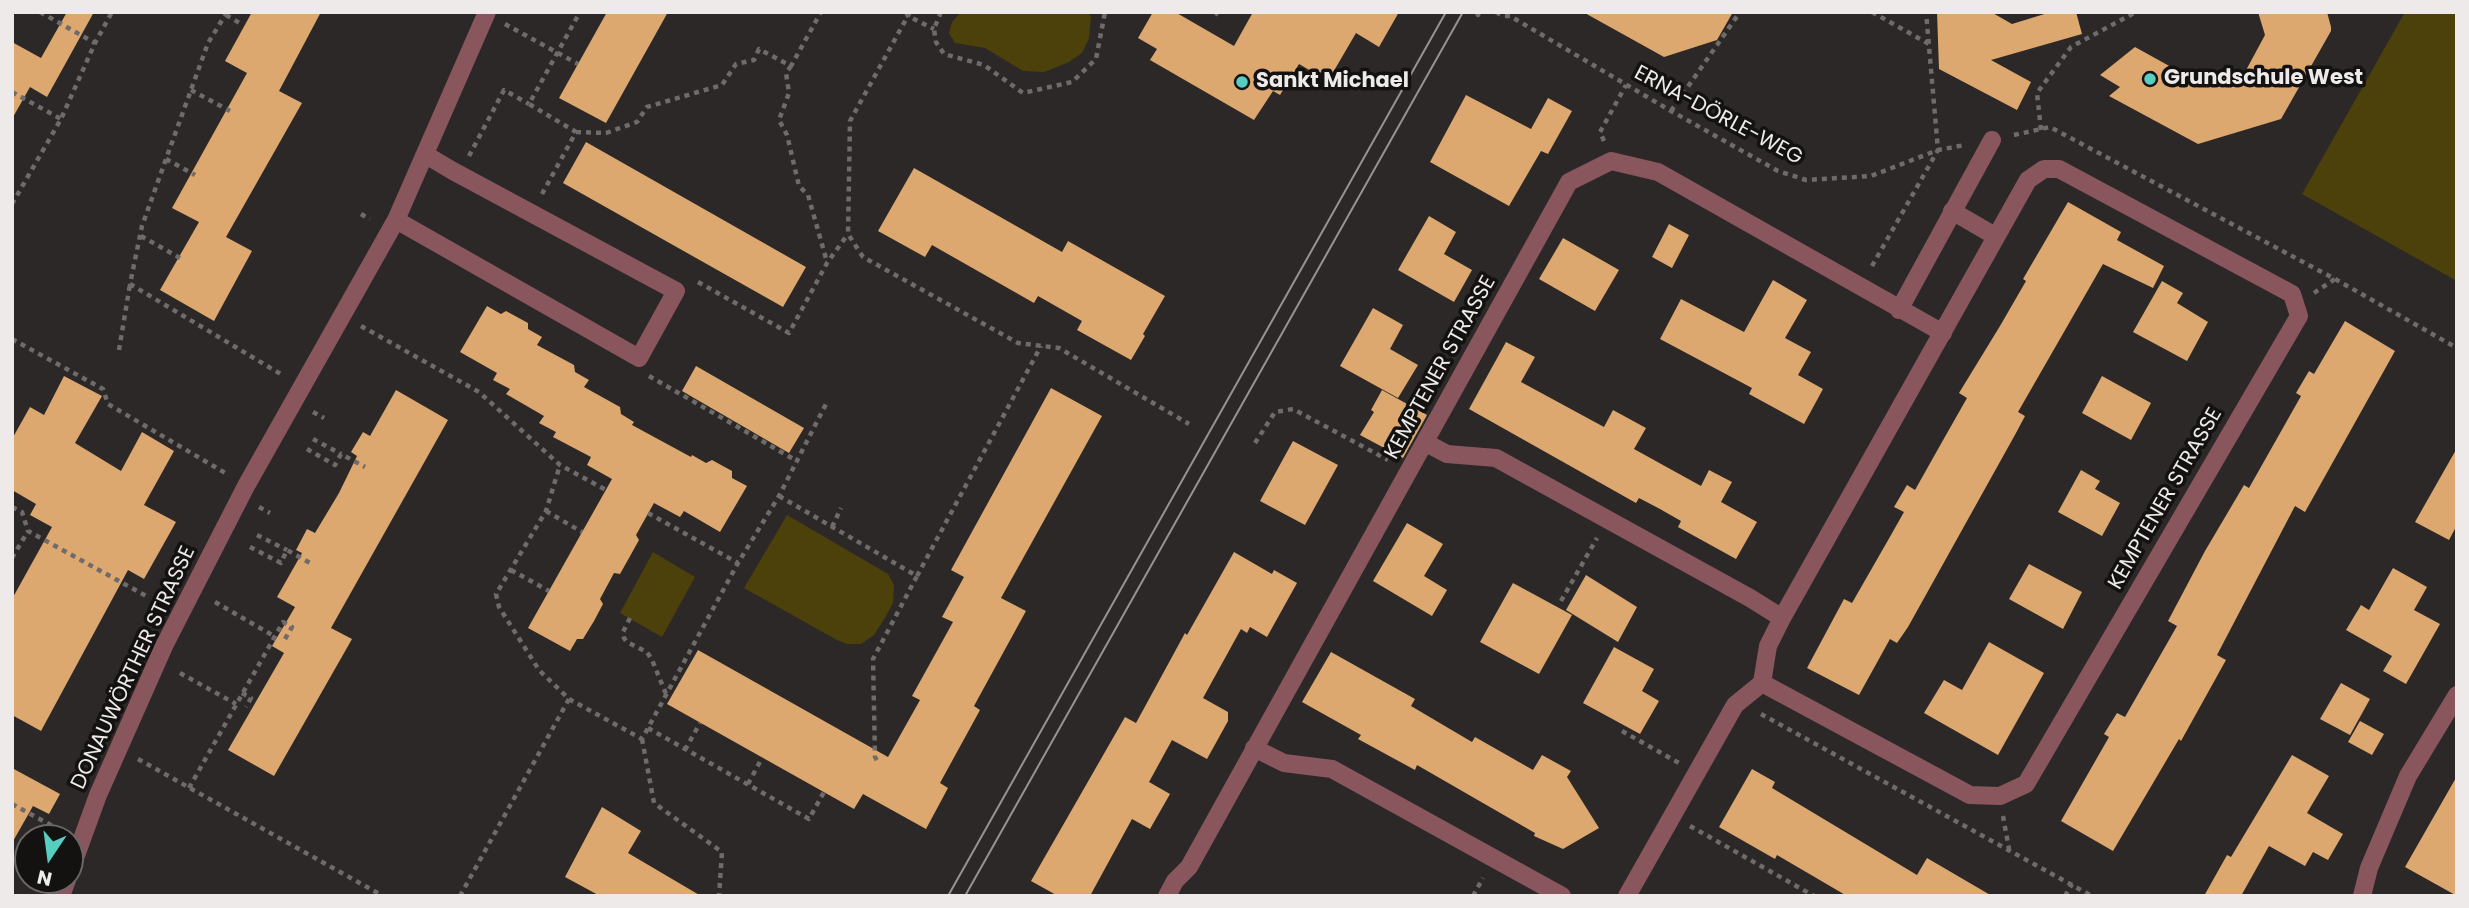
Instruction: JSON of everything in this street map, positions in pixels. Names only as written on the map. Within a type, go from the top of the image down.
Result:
[{"type":"street","name":"DONAUWÖRTHER STRASSE","points":[[84,834],[98,795],[164,646],[246,486],[396,220],[487,13]]},
{"type":"street","points":[[1899,310],[1992,140]]},
{"type":"street","points":[[396,220],[639,358],[676,291],[426,155]]},
{"type":"street","points":[[1611,161],[1658,172],[1942,333]]},
{"type":"street","name":"KEMPTENER STRASSE","points":[[1167,896],[1175,881],[1189,867],[1569,182],[1611,161]]},
{"type":"street","name":"KEMPTENER STRASSE","points":[[1762,683],[1768,646],[1782,618],[1995,236],[2028,180],[2044,169],[2059,169],[2292,294],[2299,316],[2026,783],[2000,796]]},
{"type":"street","points":[[1952,211],[1995,236]]},
{"type":"street","points":[[1426,443],[1447,454],[1496,458],[1782,618]]},
{"type":"street","points":[[1627,896],[1735,705],[1762,683],[1970,795],[2000,796]]},
{"type":"street","points":[[2362,896],[2369,868],[2408,776],[2457,695]]},
{"type":"street","points":[[1254,748],[1284,763],[1332,769],[1562,896]]},
{"type":"path","points":[[40,12],[95,43]]},
{"type":"path","points":[[12,204],[61,119],[112,12]]},
{"type":"path","points":[[529,104],[580,12]]},
{"type":"path","points":[[821,12],[786,73],[789,93],[779,120],[787,135],[799,186],[808,195],[827,262]]},
{"type":"path","points":[[942,12],[934,29],[936,42],[944,54],[984,65],[1023,93],[1072,82],[1096,59],[1105,12]]},
{"type":"path","name":"ERNA-DÖRLE-WEG","points":[[1496,12],[1503,16],[1511,14],[1671,111],[1778,170],[1806,180],[1871,176],[1938,149]]},
{"type":"path","points":[[1671,111],[1740,12]]},
{"type":"path","points":[[1872,12],[1929,45]]},
{"type":"path","points":[[1860,288],[1938,149],[1926,12]]},
{"type":"path","points":[[2041,130],[2037,93],[2071,47],[2136,12]]},
{"type":"path","points":[[119,350],[140,236],[208,43],[226,13],[243,25]]},
{"type":"path","points":[[487,13],[578,64]]},
{"type":"path","points":[[934,29],[908,13],[850,121],[848,234],[863,257],[893,275],[1018,343],[1059,348],[1189,424]]},
{"type":"path","points":[[468,157],[504,90],[576,132],[606,133],[637,122],[647,107],[722,85],[736,64],[754,60],[759,49],[791,66]]},
{"type":"path","points":[[1611,161],[1600,132],[1626,85]]},
{"type":"path","points":[[191,89],[230,111]]},
{"type":"path","points":[[12,92],[61,119]]},
{"type":"path","points":[[2050,127],[2457,348]]},
{"type":"path","points":[[541,196],[576,132]]},
{"type":"path","points":[[166,159],[195,175]]},
{"type":"path","points":[[789,333],[827,262],[848,234]]},
{"type":"path","points":[[140,236],[180,258]]},
{"type":"path","points":[[130,284],[275,371]]},
{"type":"path","points":[[342,315],[479,392],[560,465],[606,490]]},
{"type":"path","points":[[12,338],[103,389],[108,404],[246,486]]},
{"type":"path","points":[[879,764],[875,757],[873,659],[1042,345]]},
{"type":"path","points":[[719,896],[722,852],[653,803],[642,739],[738,564],[779,496],[827,402]]},
{"type":"path","points":[[1255,443],[1275,412],[1293,409],[1410,472]]},
{"type":"path","points":[[313,439],[365,467]]},
{"type":"path","points":[[307,449],[335,465],[341,454]]},
{"type":"path","points":[[560,465],[546,511],[496,594],[499,607],[539,670],[569,699],[642,739]]},
{"type":"path","points":[[779,496],[918,576]]},
{"type":"path","name":"DONAUWÖRTHER STRASSE","points":[[12,507],[22,512],[28,531],[148,597]]},
{"type":"path","points":[[832,527],[841,508]]},
{"type":"path","points":[[546,511],[582,532]]},
{"type":"path","points":[[648,513],[738,564]]},
{"type":"path","points":[[1561,601],[1607,520]]},
{"type":"path","points":[[12,558],[28,531]]},
{"type":"path","points":[[257,535],[310,563]]},
{"type":"path","points":[[250,547],[281,563],[287,550]]},
{"type":"path","points":[[511,570],[549,591]]},
{"type":"path","points":[[215,603],[274,636]]},
{"type":"path","points":[[630,618],[623,632],[624,638],[647,652],[666,695]]},
{"type":"path","points":[[189,788],[283,622],[292,627],[285,639]]},
{"type":"path","points":[[180,673],[236,704]]},
{"type":"path","points":[[242,693],[251,698],[246,707]]},
{"type":"path","points":[[460,896],[569,699]]},
{"type":"path","points":[[1735,705],[1762,714],[2092,896]]},
{"type":"path","points":[[685,750],[700,723]]},
{"type":"path","points":[[648,728],[809,819],[824,792]]},
{"type":"path","points":[[1622,731],[1695,773]]},
{"type":"path","points":[[134,757],[383,896]]},
{"type":"path","points":[[748,784],[762,758]]},
{"type":"path","points":[[2000,796],[2009,850]]},
{"type":"path","points":[[12,804],[48,824]]},
{"type":"path","points":[[1671,815],[1814,896]]},
{"type":"path","points":[[2065,896],[2071,884]]},
{"type":"shaded area","points":[[961,12],[1088,12],[1091,17],[1089,38],[1082,53],[1069,62],[1044,72],[1023,71],[985,48],[955,43],[949,33],[952,22]]},
{"type":"shaded area","points":[[2405,12],[2457,12],[2457,281],[2302,194]]},
{"type":"shaded area","points":[[787,515],[888,574],[894,585],[893,603],[874,635],[861,644],[847,644],[837,640],[744,588]]},
{"type":"shaded area","points":[[653,552],[695,577],[662,637],[620,613]]},
{"type":"building","points":[[67,12],[94,12],[47,97],[30,87],[12,119],[12,42],[41,58]]},
{"type":"building","points":[[252,12],[321,12],[279,91],[302,103],[226,237],[252,251],[214,321],[160,290],[199,222],[172,208],[247,73],[225,61]]},
{"type":"building","points":[[607,12],[668,12],[606,123],[559,98]]},
{"type":"building","points":[[1153,12],[1175,12],[1234,46],[1253,12],[1399,12],[1379,47],[1356,33],[1328,81],[1299,64],[1280,95],[1273,91],[1254,120],[1150,60],[1157,49],[1138,38]]},
{"type":"building","points":[[1583,12],[1733,12],[1717,40],[1664,57]]},
{"type":"building","points":[[1937,12],[1991,12],[2012,24],[2051,12],[2076,12],[2082,34],[1991,60],[2031,82],[2017,110],[1939,69]]},
{"type":"building","name":"Grundschule West","points":[[2258,12],[2327,12],[2331,27],[2281,119],[2198,144],[2109,96],[2120,87],[2100,75],[2135,47],[2200,83],[2244,74],[2265,35]]},
{"type":"building","points":[[1466,95],[1531,129],[1548,98],[1572,111],[1548,154],[1541,151],[1509,206],[1430,162]]},
{"type":"building","points":[[586,142],[806,267],[783,307],[563,183]]},
{"type":"building","points":[[914,168],[1062,252],[1068,241],[1165,296],[1131,360],[1077,330],[1082,321],[1038,296],[1034,303],[932,245],[925,257],[878,231]]},
{"type":"building","points":[[2068,202],[2121,232],[2117,240],[2164,266],[2153,288],[2103,264],[2018,412],[2025,416],[1908,627],[1897,643],[1890,639],[1859,695],[1807,668],[1844,599],[1852,603],[1904,512],[1894,507],[1907,485],[1915,490],[1967,398],[1959,393],[2026,281],[2023,279]]},
{"type":"building","points":[[1429,216],[1456,232],[1444,254],[1472,270],[1454,302],[1398,270]]},
{"type":"building","points":[[1669,224],[1689,235],[1672,268],[1652,257]]},
{"type":"building","points":[[1563,238],[1619,270],[1595,311],[1539,279]]},
{"type":"building","points":[[1773,280],[1807,300],[1785,338],[1811,352],[1798,375],[1823,389],[1804,424],[1749,394],[1752,388],[1660,339],[1681,299],[1744,332]]},
{"type":"building","points":[[2162,281],[2183,293],[2177,303],[2208,322],[2187,361],[2133,332]]},
{"type":"building","points":[[487,306],[501,314],[506,311],[528,323],[528,329],[542,337],[537,345],[574,365],[575,372],[589,380],[584,387],[620,407],[621,414],[634,422],[632,425],[691,457],[692,455],[706,463],[712,460],[732,471],[732,478],[747,486],[720,532],[684,511],[680,517],[654,503],[636,535],[639,540],[620,574],[614,573],[600,599],[603,604],[594,621],[583,639],[577,639],[570,651],[528,628],[612,479],[587,465],[591,457],[553,437],[556,432],[539,423],[544,416],[506,394],[510,389],[493,380],[497,373],[460,352]]},
{"type":"building","points":[[1373,308],[1403,325],[1390,349],[1418,365],[1398,398],[1340,366]]},
{"type":"building","points":[[2345,321],[2395,351],[2305,512],[2295,506],[2217,655],[2226,660],[2181,741],[2179,739],[2113,851],[2061,821],[2109,737],[2104,734],[2117,713],[2125,717],[2177,626],[2168,621],[2205,551],[2244,485],[2249,488],[2301,396],[2296,393],[2309,371],[2314,374]]},
{"type":"building","points":[[1506,342],[1535,357],[1521,382],[1604,427],[1613,410],[1646,428],[1634,449],[1701,486],[1709,470],[1732,482],[1721,502],[1757,522],[1736,559],[1678,527],[1681,521],[1660,509],[1639,498],[1636,503],[1469,409]]},
{"type":"building","points":[[696,366],[804,428],[789,453],[682,391]]},
{"type":"building","points":[[64,376],[102,396],[75,443],[121,471],[142,432],[174,451],[144,505],[176,522],[144,579],[128,570],[41,731],[12,715],[12,599],[52,527],[30,515],[36,504],[12,490],[12,439],[30,407],[44,415]]},
{"type":"building","points":[[2102,376],[2151,403],[2131,440],[2082,413]]},
{"type":"building","points":[[1051,388],[1102,416],[1001,598],[1026,611],[974,706],[980,710],[940,783],[948,788],[926,829],[863,794],[854,809],[667,704],[698,650],[888,757],[920,700],[912,696],[953,622],[942,617],[964,577],[951,570]]},
{"type":"building","points":[[396,390],[448,420],[331,628],[352,639],[274,776],[228,750],[284,653],[272,646],[295,607],[277,597],[302,553],[296,550],[307,529],[315,533],[357,456],[351,452],[363,432],[370,436]]},
{"type":"building","points":[[1382,390],[1427,415],[1403,458],[1360,435],[1374,412],[1371,410]]},
{"type":"building","points":[[1293,441],[1338,465],[1305,525],[1260,501]]},
{"type":"building","points":[[2457,448],[2457,525],[2449,540],[2415,522]]},
{"type":"building","points":[[2081,470],[2100,481],[2095,489],[2120,503],[2102,536],[2058,512]]},
{"type":"building","points":[[1407,523],[1443,544],[1424,576],[1447,590],[1432,616],[1373,581]]},
{"type":"building","points":[[1234,552],[1272,574],[1274,570],[1297,583],[1267,637],[1250,627],[1247,633],[1241,629],[1203,698],[1228,712],[1228,721],[1207,759],[1172,740],[1149,782],[1170,794],[1150,829],[1132,819],[1090,896],[1058,896],[1031,881],[1125,717],[1136,723],[1185,633],[1187,635]]},
{"type":"building","points":[[2029,564],[2082,592],[2063,629],[2009,599]]},
{"type":"building","points":[[2393,568],[2427,587],[2414,610],[2440,624],[2406,684],[2383,671],[2392,656],[2346,630],[2361,605],[2369,610]]},
{"type":"building","points":[[1586,575],[1637,607],[1618,642],[1566,610]]},
{"type":"building","points":[[1513,583],[1572,615],[1539,674],[1480,642]]},
{"type":"building","points":[[1989,642],[2044,673],[1998,755],[1924,713],[1944,680],[1962,690]]},
{"type":"building","points":[[1614,647],[1654,669],[1642,691],[1659,701],[1640,734],[1583,703]]},
{"type":"building","points":[[1331,652],[1415,699],[1411,706],[1472,742],[1475,737],[1533,770],[1542,755],[1571,771],[1567,777],[1599,828],[1563,849],[1534,836],[1535,833],[1417,765],[1415,770],[1358,739],[1361,735],[1302,702]]},
{"type":"building","points":[[2341,683],[2370,699],[2350,735],[2320,719]]},
{"type":"building","points":[[2360,721],[2384,734],[2372,755],[2348,742]]},
{"type":"building","points":[[2292,755],[2329,776],[2307,813],[2343,834],[2328,860],[2313,852],[2305,866],[2269,846],[2241,896],[2204,896],[2227,855],[2231,857]]},
{"type":"building","points":[[12,768],[60,794],[49,814],[33,806],[23,824],[14,824],[12,843]]},
{"type":"building","points":[[1752,769],[1775,782],[1772,788],[1917,875],[1927,858],[1992,896],[1847,896],[1777,855],[1775,859],[1719,827]]},
{"type":"building","points":[[2457,776],[2457,896],[2405,867]]},
{"type":"building","points":[[602,807],[641,831],[628,853],[701,896],[600,896],[565,877]]},
{"type":"tram line","points":[[948,896],[1446,12]]},
{"type":"tram line","points":[[965,896],[1463,12]]},
{"type":"place","name":"Grundschule West","points":[[2150,79]]},
{"type":"place","name":"Sankt Michael","points":[[1242,82]]}]
